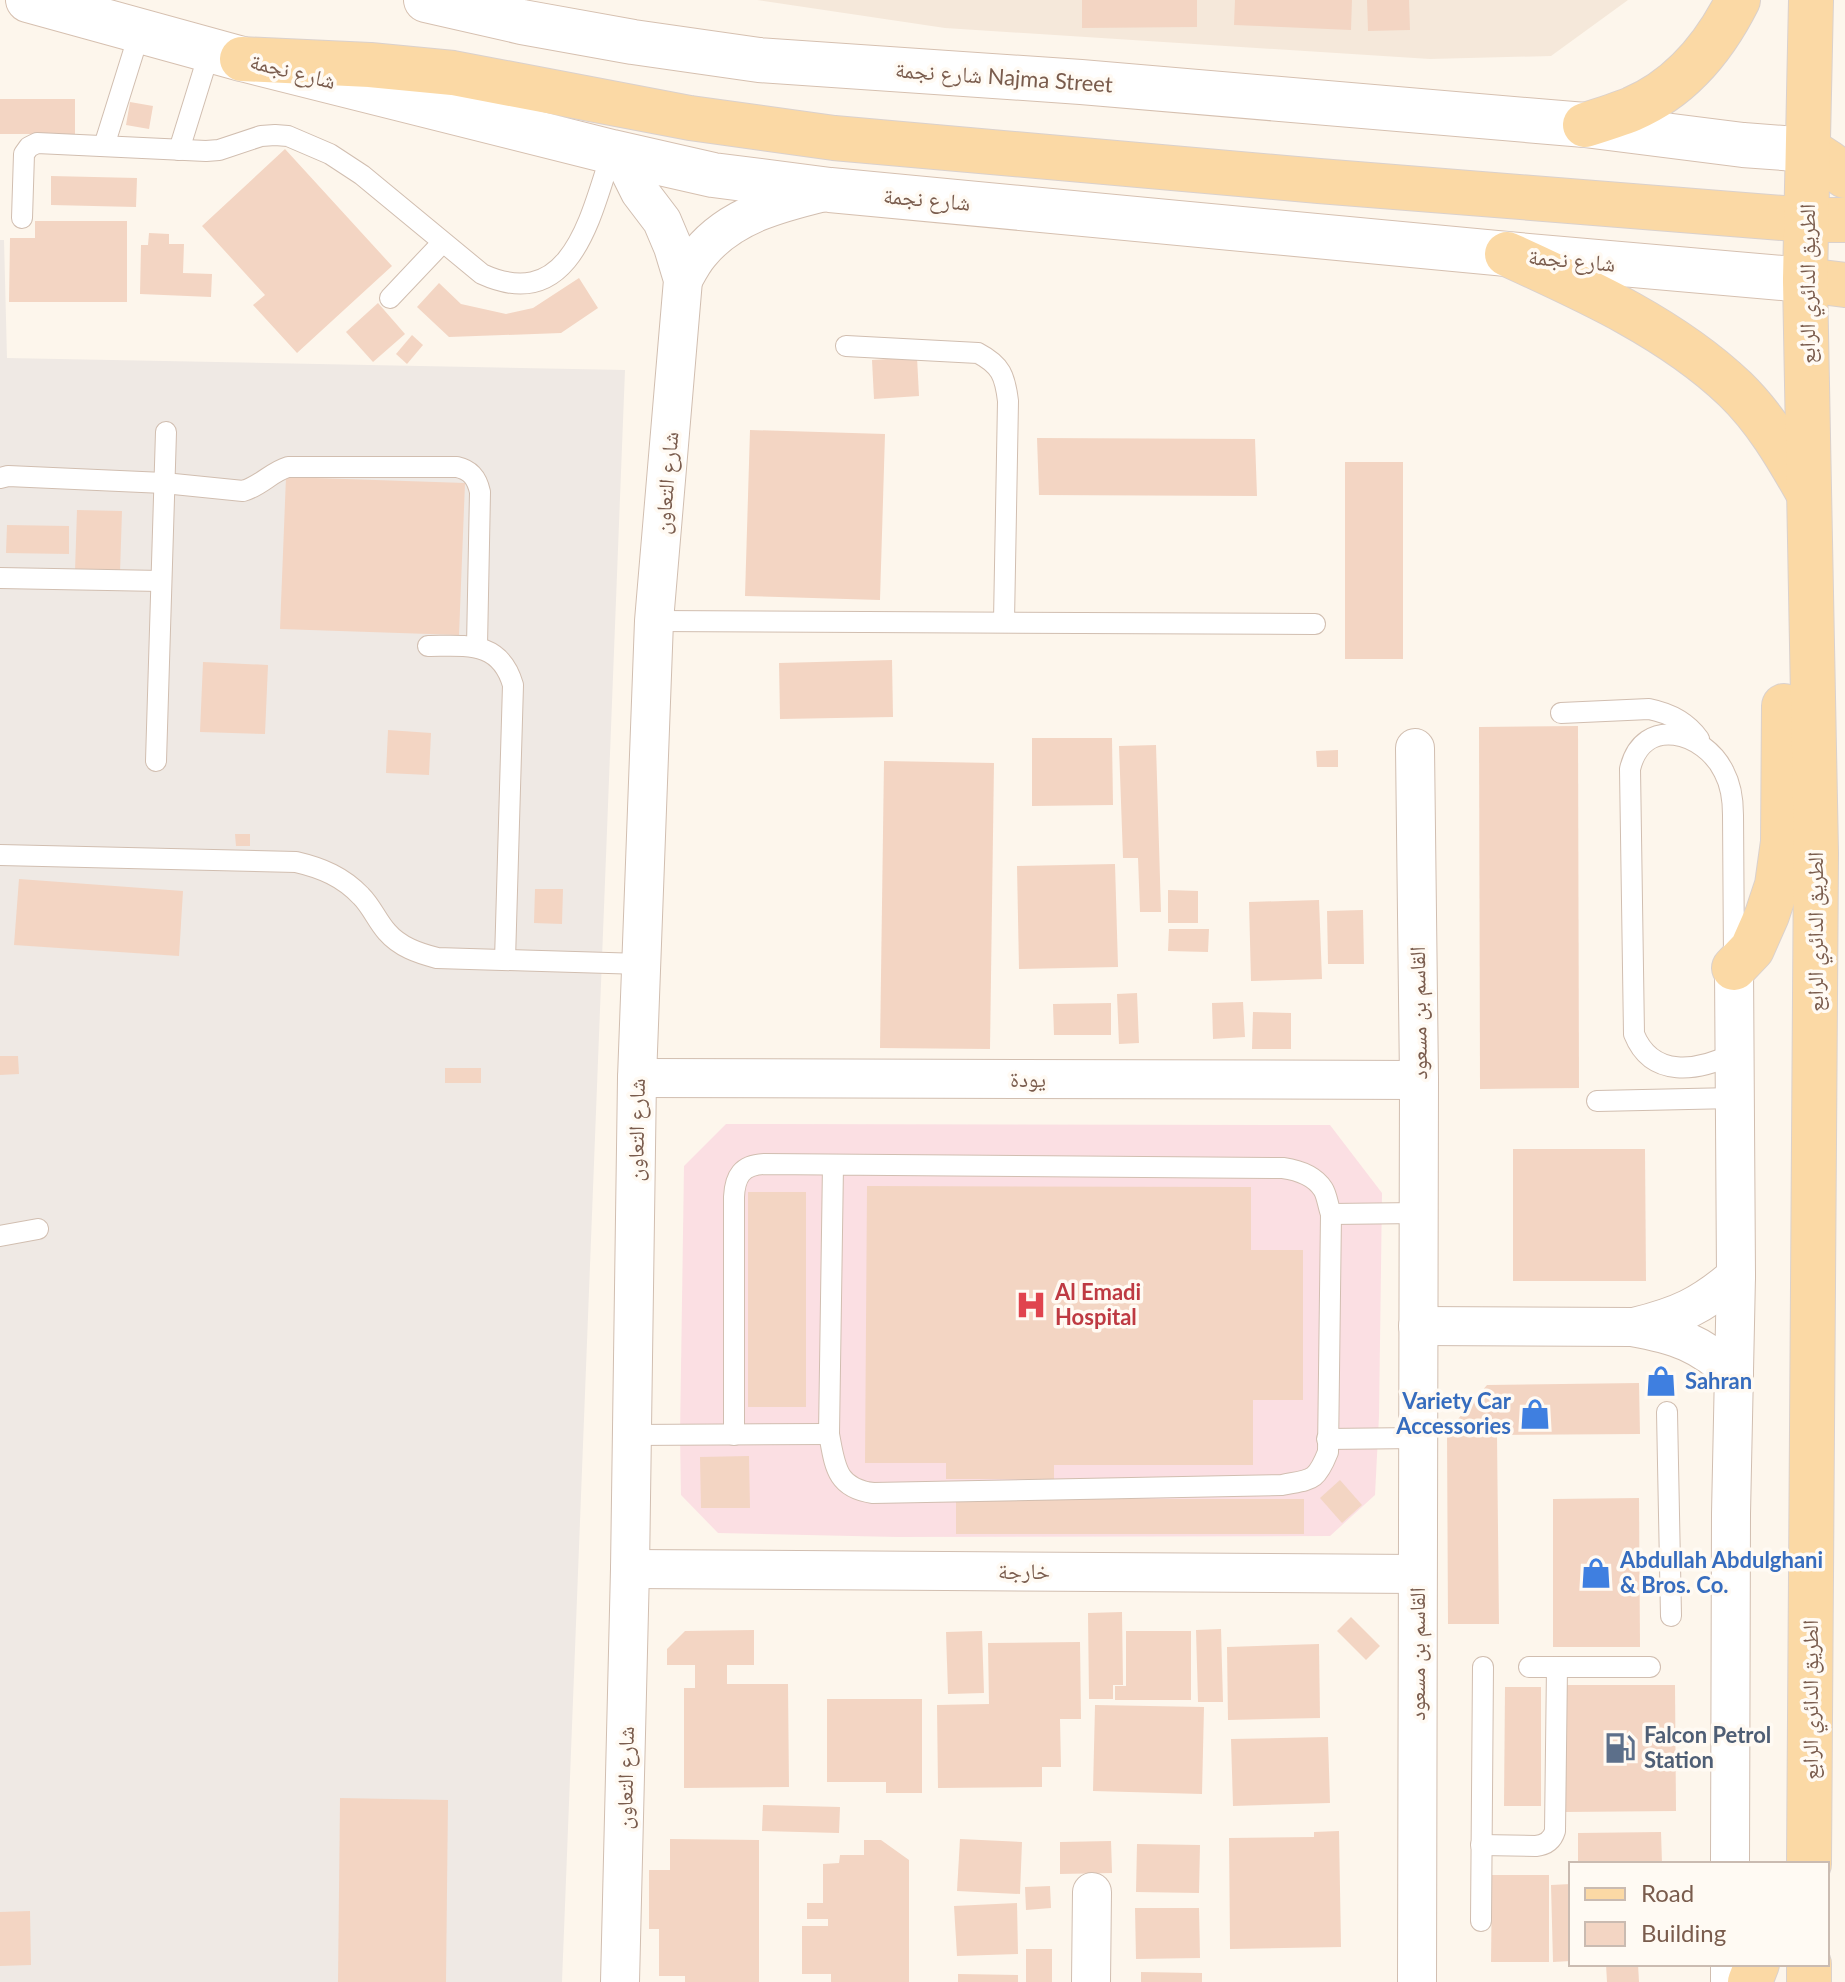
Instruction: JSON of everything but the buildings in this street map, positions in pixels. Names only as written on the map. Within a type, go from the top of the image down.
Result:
[{"type":"main road","name":"شارع نجمة","points":[[28,0],[226,54],[713,175],[830,190],[1825,282]]},
{"type":"main road","name":"شارع نجمة Najma Street","points":[[426,0],[510,11],[633,42],[759,60],[1081,82],[1585,125]]},
{"type":"main road","points":[[1585,125],[1632,109],[1684,75],[1702,57],[1738,0]]},
{"type":"main road","name":"الطريق الدائري الرابع","points":[[1795,1862],[1809,1843],[1816,853],[1808,493],[1832,226],[1811,0]]},
{"type":"main road","points":[[226,54],[453,73],[690,118],[849,139],[1832,226]]},
{"type":"main road","points":[[1585,125],[1743,145],[1827,151],[1829,163],[1845,176]]},
{"type":"main road","points":[[1507,254],[1612,304],[1677,344],[1713,371],[1765,424],[1808,493]]},
{"type":"main road","points":[[1734,968],[1752,949],[1777,885],[1783,842],[1784,601],[1790,577],[1809,541]]},
{"type":"street","name":"شارع التعاون","points":[[618,153],[640,192],[662,221],[683,280],[654,621],[637,1078],[620,1982]]},
{"type":"street","name":"شارع التعاون","points":[[683,280],[700,252],[723,231],[748,215],[830,190]]},
{"type":"street","name":"القاسم بن مسعود","points":[[1415,748],[1419,1080],[1417,1982]]},
{"type":"street","points":[[1730,1862],[1736,1276],[1734,968]]},
{"type":"street","name":"يودة","points":[[637,1078],[1419,1080]]},
{"type":"street","points":[[1632,1327],[1692,1309],[1736,1276]]},
{"type":"street","points":[[1418,1326],[1632,1327],[1690,1342],[1714,1356],[1734,1374]]},
{"type":"street","name":"خارجة","points":[[630,1569],[1417,1574]]},
{"type":"street","points":[[1091,1982],[1092,1892]]},
{"type":"lane","points":[[104,146],[140,31]]},
{"type":"lane","points":[[179,150],[226,54]]},
{"type":"lane","points":[[22,218],[24,154],[37,143],[219,150],[261,136],[288,136],[330,154],[362,175],[482,274],[499,282],[518,284],[554,274],[567,261],[578,245],[618,153]]},
{"type":"lane","points":[[390,298],[442,243]]},
{"type":"lane","points":[[846,346],[978,353],[992,360],[1002,372],[1008,401],[1004,621]]},
{"type":"lane","points":[[156,761],[166,432]]},
{"type":"lane","points":[[0,478],[164,483],[243,491],[288,467],[464,468],[478,481],[480,492],[477,646]]},
{"type":"lane","points":[[0,578],[161,581]]},
{"type":"lane","points":[[654,621],[1315,624]]},
{"type":"lane","points":[[428,646],[477,646],[501,661],[509,671],[513,685],[505,960]]},
{"type":"lane","points":[[1561,713],[1637,708],[1662,711],[1693,731],[1724,770],[1733,800],[1734,968]]},
{"type":"lane","points":[[1704,746],[1691,739],[1662,734],[1637,750],[1630,769],[1634,1034],[1648,1057],[1658,1063],[1686,1068],[1702,1066],[1733,1054]]},
{"type":"lane","points":[[0,855],[296,862],[333,874],[350,885],[387,932],[402,945],[419,953],[437,958],[642,964]]},
{"type":"lane","points":[[1685,1100],[1686,1068]]},
{"type":"lane","points":[[1597,1101],[1734,1098]]},
{"type":"lane","points":[[734,1435],[735,1184],[745,1168],[755,1165],[833,1165],[1283,1168],[1298,1170],[1312,1178],[1323,1189],[1331,1214],[1328,1452],[1312,1479],[1282,1485],[858,1491],[845,1483],[836,1469],[829,1434],[833,1165]]},
{"type":"lane","points":[[1331,1214],[1419,1213]]},
{"type":"lane","points":[[0,1236],[38,1229]]},
{"type":"lane","points":[[1667,1412],[1671,1616]]},
{"type":"lane","points":[[631,1435],[829,1434]]},
{"type":"lane","points":[[1327,1439],[1417,1438]]},
{"type":"lane","points":[[1481,1921],[1483,1667]]},
{"type":"lane","points":[[1529,1667],[1650,1667]]},
{"type":"lane","points":[[1481,1845],[1536,1846],[1544,1845],[1553,1837],[1557,1667]]},
{"type":"shaded area","points":[[757,0],[1628,0],[1551,56],[1430,59],[945,28]]},
{"type":"shaded area","points":[[0,240],[4,240],[7,358],[625,370],[562,1982],[0,1982]]},
{"type":"shaded area","name":"Al Emadi Hospital","points":[[726,1124],[1330,1125],[1382,1193],[1375,1495],[1330,1536],[897,1537],[718,1533],[681,1495],[684,1166]]},
{"type":"place","name":"Al Emadi Hospital","points":[[1031,1305]]},
{"type":"place","name":"Sahran","points":[[1661,1381]]},
{"type":"place","name":"Variety Car Accessories","points":[[1535,1414]]},
{"type":"place","name":"Abdullah Abdulghani & Bros. Co.","points":[[1596,1573]]},
{"type":"place","name":"Falcon Petrol Station","points":[[1620,1748]]}]
